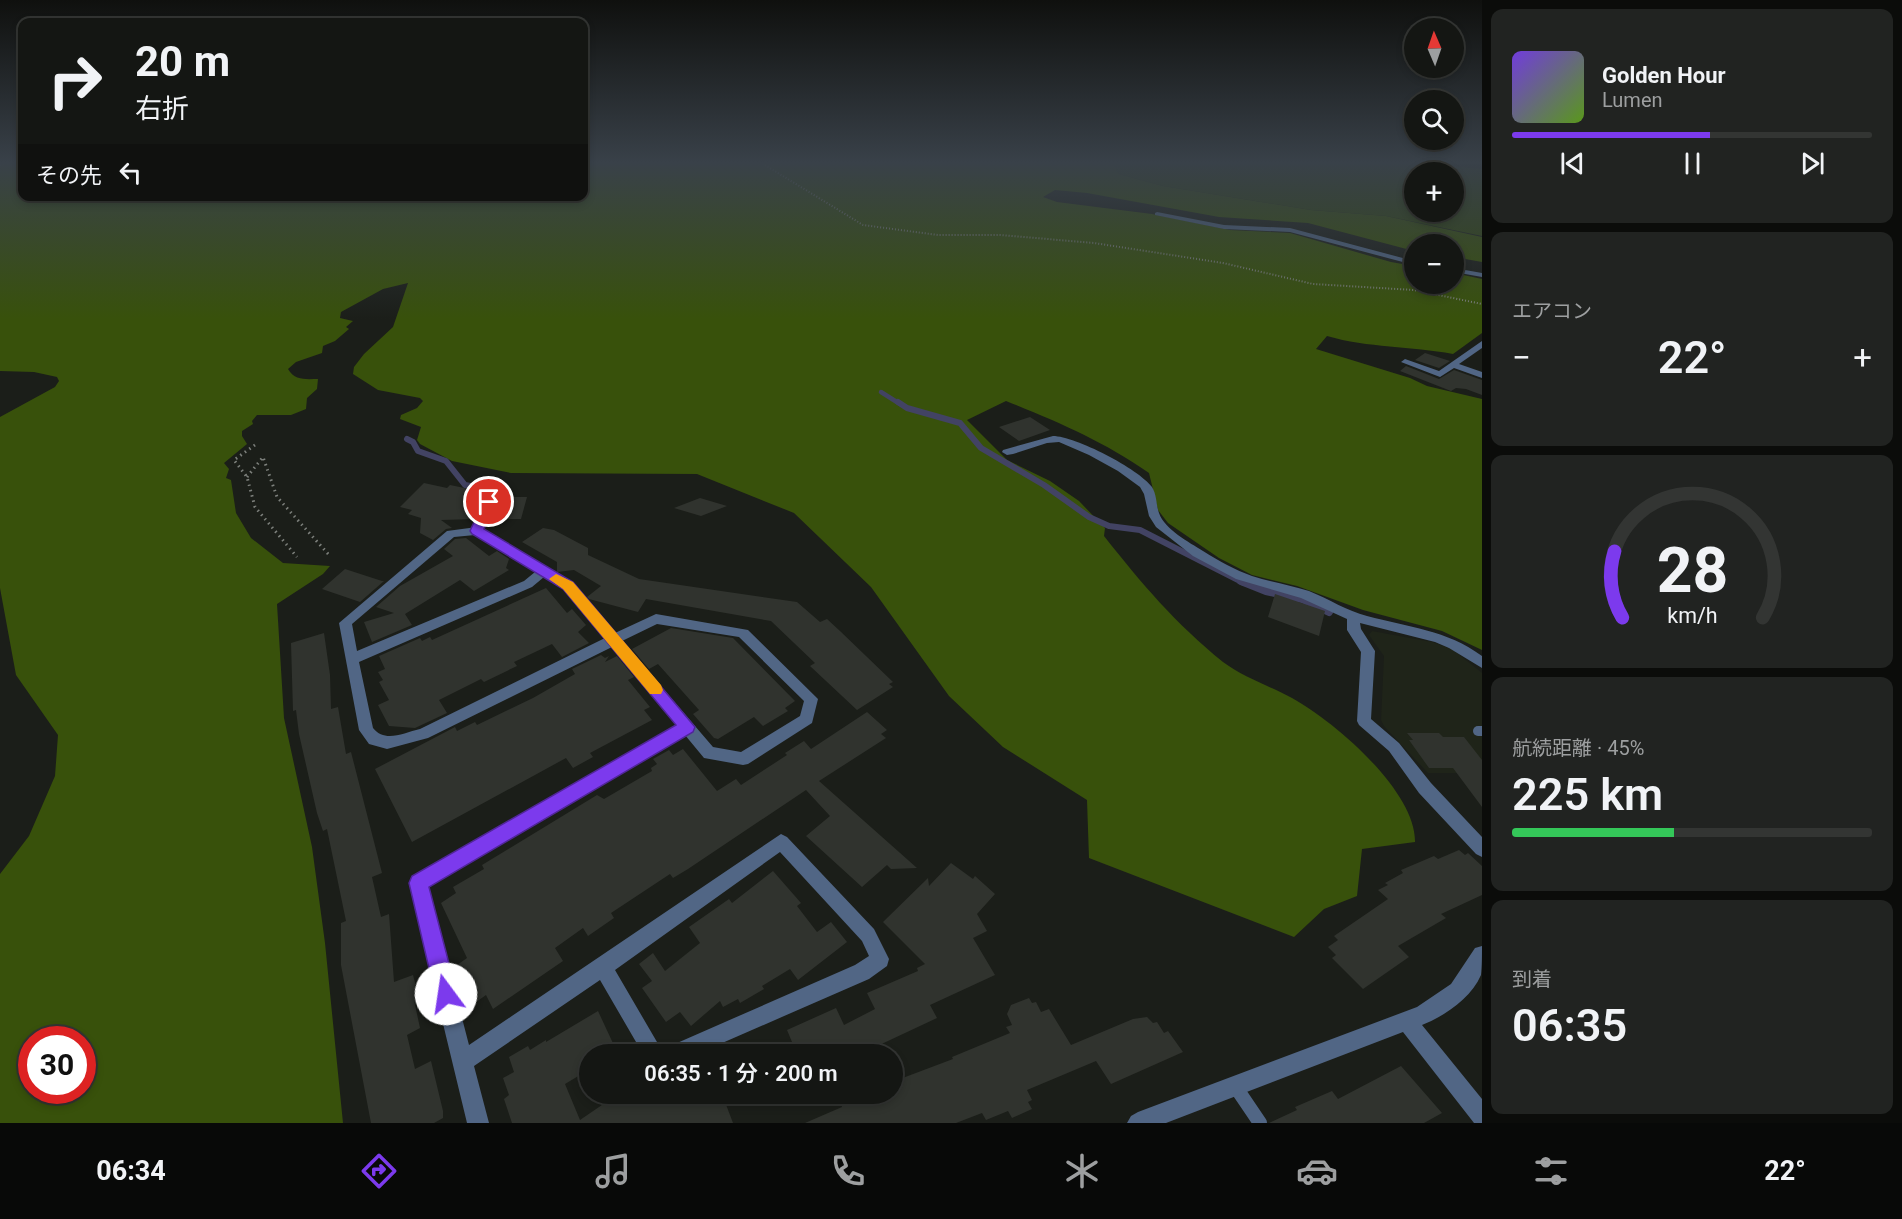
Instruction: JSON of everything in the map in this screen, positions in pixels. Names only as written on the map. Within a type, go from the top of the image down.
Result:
[{"type":"street","points":[[1159,214],[1224,227],[1290,230],[1404,260]]},
{"type":"street","points":[[1464,272],[1482,275]]},
{"type":"street","points":[[1405,362],[1440,374],[1482,344]]},
{"type":"street","points":[[1452,365],[1482,375]]},
{"type":"street","points":[[1007,452],[1054,439],[1067,441],[1084,448],[1134,476],[1148,488],[1152,511],[1160,524],[1209,559],[1239,576],[1264,585],[1298,592],[1353,616],[1410,628],[1440,638],[1468,652],[1482,663]]},
{"type":"street","points":[[544,571],[477,531],[452,534],[345,623],[366,730],[374,740],[387,743],[423,734],[613,640],[656,619],[743,633],[811,699],[807,719],[743,759],[709,753],[613,640],[568,586],[544,571]]},
{"type":"street","points":[[352,659],[528,584],[544,571]]},
{"type":"street","points":[[1353,616],[1354,630],[1368,651],[1364,721],[1394,747],[1425,788],[1482,849]]},
{"type":"street","points":[[478,1123],[418,883],[687,727]]},
{"type":"street","points":[[463,1060],[603,967],[781,842],[868,935],[880,959],[862,972],[698,1044]]},
{"type":"street","points":[[1138,1123],[1407,1021],[1450,999],[1470,978],[1482,956]]},
{"type":"street","points":[[603,967],[648,1044]]},
{"type":"street","points":[[1407,1021],[1482,1116]]},
{"type":"lane","points":[[477,531],[489,502]]},
{"type":"lane","points":[[1235,1086],[1260,1123]]},
{"type":"path","points":[[846,214],[863,225],[938,235],[1000,235],[1094,243],[1212,261],[1313,284],[1414,290],[1482,304]]},
{"type":"path","points":[[255,445],[234,460],[247,477],[255,507],[297,557]]},
{"type":"path","points":[[247,477],[259,459],[263,458],[277,497],[330,556]]},
{"type":"shaded area","points":[[1372,631],[1432,642],[1452,649],[1482,673],[1482,773],[1428,773],[1384,726],[1381,720],[1384,656],[1369,635]]},
{"type":"green space","points":[[0,214],[1154,214],[1230,230],[1290,233],[1404,264],[1404,294],[1464,294],[1464,275],[1482,279],[1482,333],[1453,354],[1358,343],[1327,336],[1316,349],[1410,378],[1427,386],[1482,399],[1482,650],[1442,631],[1363,610],[1297,586],[1252,575],[1219,558],[1168,523],[1158,510],[1149,473],[1115,451],[1062,425],[1006,401],[967,420],[1007,460],[1050,481],[1079,501],[1105,528],[1104,536],[1146,587],[1174,618],[1223,662],[1292,698],[1329,723],[1370,760],[1388,780],[1402,801],[1412,822],[1415,842],[1362,849],[1357,896],[1324,909],[1294,937],[1089,858],[1087,800],[1003,747],[949,696],[871,587],[794,513],[697,474],[511,473],[452,461],[420,444],[417,440],[421,427],[400,419],[401,415],[417,408],[423,401],[420,398],[378,390],[353,374],[354,367],[364,354],[393,327],[408,283],[383,289],[341,312],[340,318],[353,321],[346,327],[349,329],[335,341],[323,346],[322,353],[296,362],[288,369],[297,377],[318,379],[317,389],[307,398],[306,409],[291,415],[257,415],[252,421],[253,424],[242,431],[247,444],[224,463],[229,469],[226,478],[231,480],[236,513],[251,538],[283,563],[330,566],[323,574],[277,604],[284,718],[312,847],[325,943],[343,1123],[0,1123],[0,874],[29,836],[55,776],[58,735],[16,675],[0,588],[0,417],[55,387],[59,381],[57,377],[34,372],[0,371]]},
{"type":"green space","points":[[1205,214],[1386,216],[1404,220],[1404,222],[1482,237],[1482,262],[1464,259],[1464,234],[1404,234],[1404,248],[1308,223]]},
{"type":"green space","points":[[1366,214],[1404,214],[1404,220],[1386,216]]},
{"type":"green space","points":[[1464,214],[1482,214],[1482,236],[1415,222],[1464,222]]},
{"type":"building","points":[[1425,353],[1450,361],[1439,368],[1415,360]]},
{"type":"building","points":[[1406,366],[1439,379],[1454,370],[1482,380],[1482,395],[1466,389],[1456,388],[1451,391],[1400,371]]},
{"type":"building","points":[[1030,417],[1050,430],[1019,441],[999,427]]},
{"type":"building","points":[[424,483],[447,488],[450,485],[508,497],[527,497],[521,519],[489,519],[495,501],[491,496],[486,497],[475,519],[441,520],[452,528],[446,529],[433,540],[420,533],[421,518],[408,514],[412,510],[400,507]]},
{"type":"building","points":[[700,498],[727,506],[701,516],[674,508]]},
{"type":"building","points":[[543,528],[554,530],[588,548],[588,555],[639,579],[797,602],[820,622],[827,619],[893,682],[889,684],[893,687],[857,710],[810,666],[815,663],[771,621],[646,599],[638,612],[589,599],[587,597],[601,586],[574,570],[557,572],[557,562],[522,542]]},
{"type":"building","points":[[466,538],[489,556],[497,551],[509,559],[506,568],[509,570],[474,591],[460,580],[405,614],[412,625],[372,642],[364,622],[394,613],[376,607],[400,586],[453,556],[444,549],[455,539]]},
{"type":"building","points":[[345,569],[384,581],[360,602],[322,589]]},
{"type":"building","points":[[546,588],[567,613],[572,609],[586,625],[578,632],[589,643],[562,657],[552,644],[514,662],[517,666],[484,682],[481,679],[439,700],[447,713],[415,728],[389,726],[378,705],[389,700],[379,682],[383,680],[378,672],[385,669],[379,656],[420,638],[422,641],[430,637],[432,640]]},
{"type":"building","points":[[1275,594],[1325,611],[1319,636],[1268,617]]},
{"type":"building","points":[[671,628],[733,638],[795,701],[785,708],[788,711],[763,726],[754,717],[718,739],[714,738],[693,714],[699,710],[658,664],[649,669],[632,649]]},
{"type":"building","points":[[324,633],[330,675],[331,709],[338,707],[346,754],[351,752],[382,873],[372,877],[381,917],[389,914],[394,982],[413,975],[419,998],[414,1000],[420,1028],[407,1035],[415,1069],[431,1061],[443,1111],[443,1118],[434,1123],[371,1123],[341,965],[341,923],[346,921],[327,829],[323,831],[317,813],[299,734],[296,710],[293,711],[291,643]]},
{"type":"building","points":[[601,655],[605,658],[609,656],[605,662],[617,656],[634,677],[628,680],[650,707],[644,710],[652,720],[590,753],[593,757],[573,768],[566,758],[412,842],[375,769],[455,727],[457,731],[475,722],[477,725],[533,698],[575,674],[572,669]]},
{"type":"building","points":[[867,712],[887,730],[881,734],[886,738],[819,781],[917,868],[891,869],[887,865],[862,887],[806,836],[830,816],[806,790],[688,869],[673,878],[670,874],[611,913],[614,918],[588,936],[583,928],[555,948],[563,961],[493,1009],[486,995],[472,1005],[456,971],[459,969],[457,965],[467,958],[441,903],[456,893],[453,887],[484,869],[482,865],[597,795],[604,799],[652,771],[651,768],[657,764],[653,759],[669,750],[673,755],[683,749],[717,791],[736,779],[741,785],[804,741],[811,749]]},
{"type":"building","points":[[1407,733],[1439,733],[1443,737],[1464,737],[1482,760],[1482,807],[1453,768],[1429,768],[1409,740],[1413,740]]},
{"type":"building","points":[[1459,850],[1465,855],[1468,853],[1482,866],[1482,895],[1441,914],[1446,918],[1398,946],[1409,957],[1363,989],[1332,958],[1336,955],[1328,947],[1338,940],[1334,936],[1388,899],[1378,890],[1388,885],[1385,883],[1403,873],[1401,870],[1434,856],[1438,859]]},
{"type":"building","points":[[951,863],[973,879],[975,876],[995,894],[977,914],[987,931],[973,938],[995,975],[930,1005],[937,1018],[882,1044],[793,1044],[787,1030],[836,1008],[844,1025],[875,1009],[867,993],[918,971],[917,968],[925,964],[883,922],[928,878],[929,886]]},
{"type":"building","points":[[773,871],[801,903],[797,906],[817,932],[831,922],[847,942],[798,980],[790,969],[762,986],[764,989],[740,1003],[738,999],[723,1007],[720,1001],[691,1026],[680,1012],[666,1022],[642,988],[652,981],[639,964],[653,953],[665,971],[700,943],[689,927],[729,899],[732,903]]},
{"type":"building","points":[[1029,998],[1032,1003],[1036,1002],[1041,1012],[1049,1009],[1071,1045],[1133,1019],[1147,1017],[1153,1023],[1157,1022],[1164,1033],[1168,1031],[1183,1052],[1111,1084],[1096,1061],[1027,1090],[1032,1100],[1028,1102],[1032,1109],[1012,1118],[1008,1111],[986,1120],[982,1113],[956,1123],[805,1123],[842,1107],[841,1104],[903,1104],[903,1078],[953,1059],[952,1057],[1010,1033],[1006,1027],[1012,1025],[1007,1014],[1011,1005]]},
{"type":"building","points":[[598,1011],[613,1044],[579,1044],[579,1076],[565,1084],[580,1120],[603,1104],[726,1104],[733,1123],[512,1123],[504,1099],[509,1095],[503,1078],[514,1072],[509,1057],[528,1046],[530,1050],[546,1040],[546,1042]]},
{"type":"building","points":[[1401,1066],[1442,1113],[1424,1123],[1269,1123],[1297,1110],[1295,1107],[1332,1091],[1338,1099]]},
{"type":"waterway","points":[[881,392],[900,404]]},
{"type":"waterway","points":[[898,402],[907,408],[960,423],[981,448],[1044,485],[1089,517],[1109,526],[1140,530],[1244,583]]},
{"type":"waterway","points":[[407,439],[413,442],[418,451],[446,461],[465,485],[482,488]]},
{"type":"waterway","points":[[1241,581],[1266,591],[1302,599],[1329,612]]},
{"type":"slow traffic","points":[[556,579],[568,586],[655,690]]},
{"type":"route","points":[[446,994],[418,883],[687,727],[568,586],[477,531],[489,502]]}]
